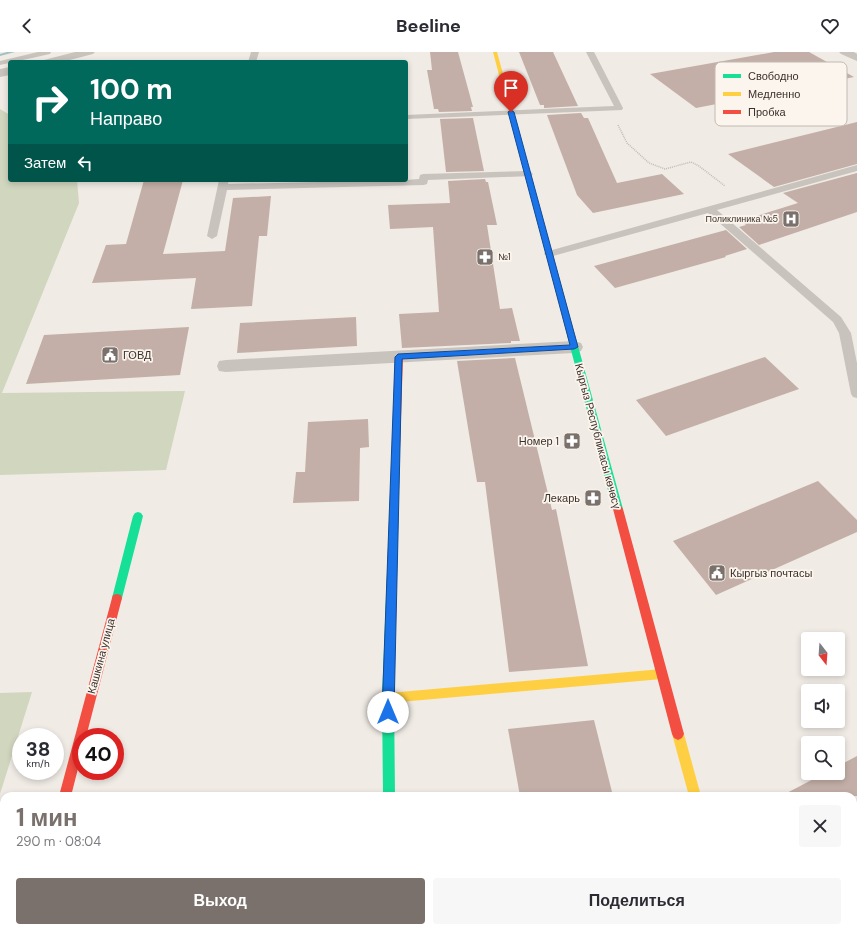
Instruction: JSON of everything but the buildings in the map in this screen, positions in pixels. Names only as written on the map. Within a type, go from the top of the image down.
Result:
[{"type":"main road","name":"Кыргыз Республикасы көчөсү","points":[[495,52],[694,792]]},
{"type":"main road","points":[[389,792],[388,698],[398,357]]},
{"type":"main road","name":"Кашкина улица","points":[[66,792],[138,516]]},
{"type":"main road","points":[[388,698],[662,674]]},
{"type":"street","points":[[56,60],[89,52]]},
{"type":"street","points":[[845,52],[857,58]]},
{"type":"street","points":[[226,366],[574,347]]},
{"type":"lane","points":[[13,60],[47,52]]},
{"type":"lane","points":[[408,117],[620,108],[590,52]]},
{"type":"lane","points":[[549,254],[857,168]]},
{"type":"lane","points":[[212,236],[223,184],[424,182],[423,176],[528,174]]},
{"type":"lane","points":[[710,209],[837,320],[845,333],[857,394]]},
{"type":"path","points":[[610,109],[627,142],[649,163],[664,169],[691,162],[699,166],[744,200]]},
{"type":"green space","points":[[0,109],[8,114],[8,182],[77,182],[79,203],[2,393],[185,391],[166,470],[0,475]]},
{"type":"green space","points":[[32,692],[21,728],[12,728],[12,756],[0,792],[0,693]]},
{"type":"waterway","points":[[0,55],[13,52]]},
{"type":"traffic: fast","points":[[571,335],[618,509]]},
{"type":"traffic: fast","points":[[389,792],[388,698],[396,448]]},
{"type":"traffic: fast","points":[[117,598],[138,516]]},
{"type":"traffic: slow","points":[[495,52],[571,335]]},
{"type":"traffic: slow","points":[[388,698],[662,674]]},
{"type":"traffic: slow","points":[[678,734],[694,792]]},
{"type":"traffic: jam","points":[[396,448],[399,357]]},
{"type":"traffic: jam","points":[[618,509],[678,734]]},
{"type":"traffic: jam","points":[[66,792],[117,598]]},
{"type":"place","name":"Поликлиника №5","points":[[791,219]]},
{"type":"place","name":"№1","points":[[485,257]]},
{"type":"place","name":"ГОВД","points":[[110,355]]},
{"type":"place","name":"Номер 1","points":[[572,441]]},
{"type":"place","name":"Лекарь","points":[[593,498]]},
{"type":"place","name":"Кыргыз почтасы","points":[[717,573]]},
{"type":"route","points":[[388,712],[398,357],[574,347],[511,112]]}]
